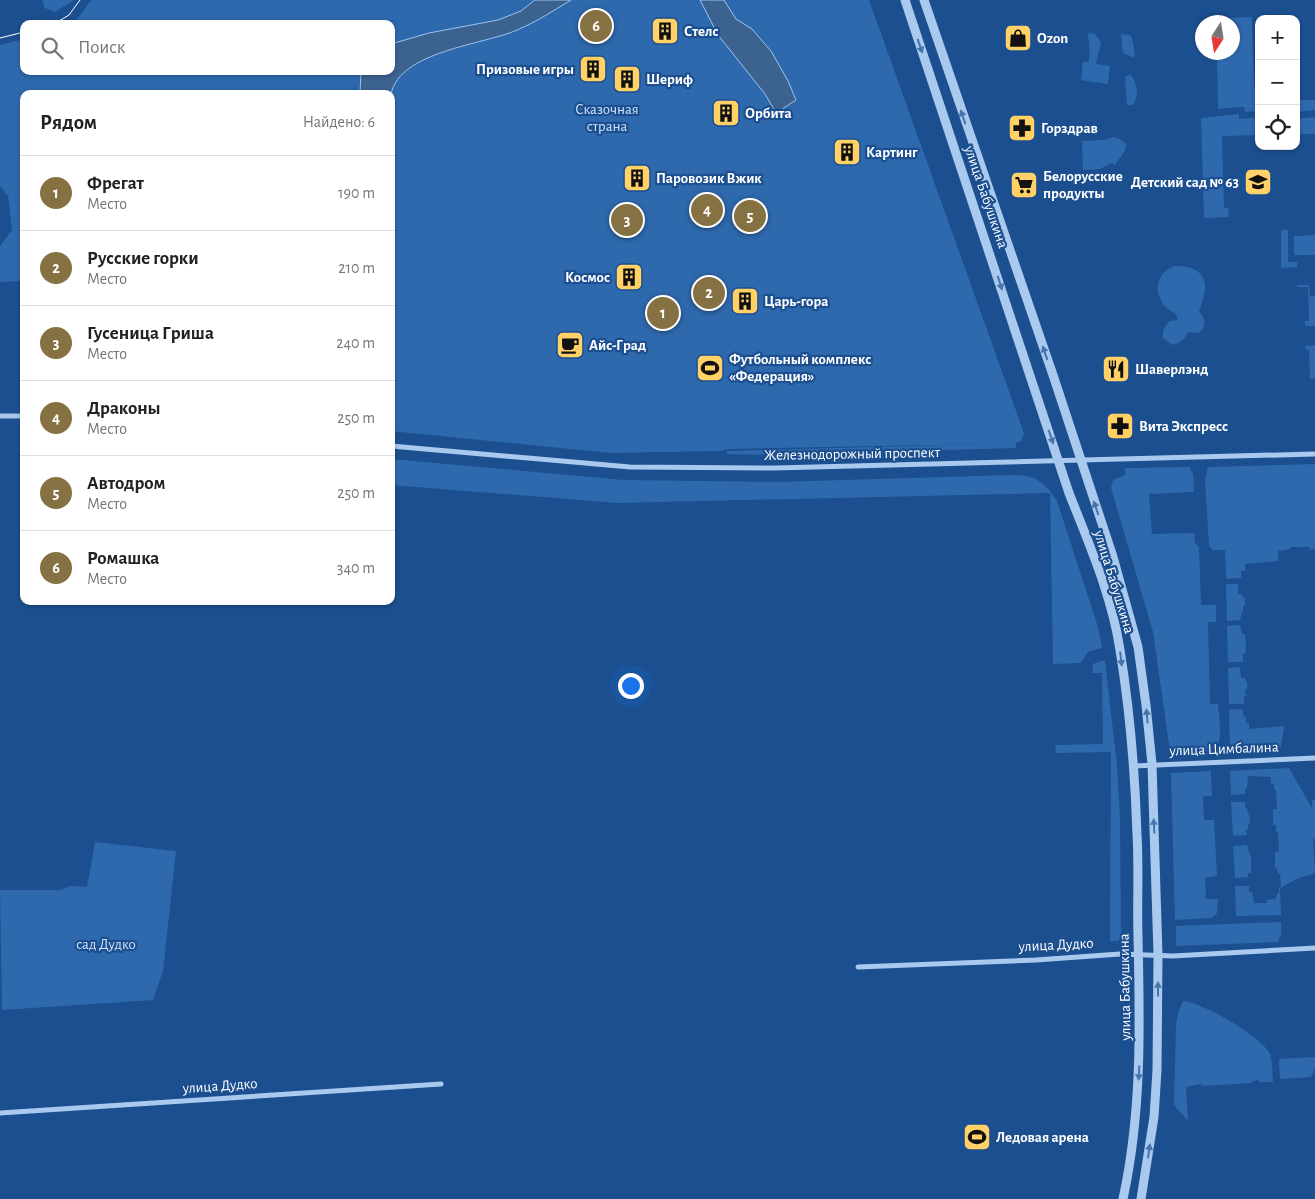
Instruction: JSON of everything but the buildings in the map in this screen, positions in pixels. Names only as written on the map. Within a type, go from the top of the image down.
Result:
[{"type":"street","name":"улица Бабушкина","points":[[905,0],[1069,493],[1095,559],[1120,650],[1134,766],[1138,835],[1139,1070],[1133,1142],[1123,1199]]},
{"type":"street","name":"улица Бабушкина","points":[[924,0],[1081,460],[1134,627],[1146,705],[1152,764],[1158,955],[1157,1070],[1154,1117],[1141,1199]]},
{"type":"street","points":[[0,416],[20,416]]},
{"type":"street","name":"Железнодорожный проспект","points":[[395,446],[620,466],[668,468],[774,468],[1315,454]]},
{"type":"street","name":"улица Цимбалина","points":[[1134,766],[1315,758]]},
{"type":"street","name":"улица Дудко","points":[[858,967],[1036,960],[1116,954],[1158,955],[1315,948]]},
{"type":"street","name":"улица Дудко","points":[[0,1113],[441,1084]]},
{"type":"green space","points":[[42,0],[74,0],[55,12],[45,8]]},
{"type":"green space","name":"Сказочная страна","points":[[91,0],[869,0],[1024,433],[1021,441],[1016,443],[1016,448],[777,455],[727,454],[727,451],[985,444],[611,453],[395,431],[395,90],[20,90],[20,281],[0,282],[0,246],[12,230],[8,196],[0,186],[0,45],[20,40],[20,75],[395,75],[395,20],[75,20]]},
{"type":"green space","points":[[1240,17],[1252,17],[1255,111],[1245,112],[1244,107],[1218,109],[1217,60],[1240,60]]},
{"type":"green space","points":[[1088,33],[1095,34],[1101,42],[1096,64],[1110,66],[1108,84],[1081,80],[1083,62],[1089,62]]},
{"type":"green space","points":[[1121,34],[1130,35],[1132,38],[1134,58],[1123,53]]},
{"type":"green space","points":[[1130,74],[1136,85],[1137,93],[1133,105],[1127,105],[1125,77]]},
{"type":"green space","points":[[1300,100],[1315,100],[1315,110],[1300,112]]},
{"type":"green space","points":[[1239,114],[1239,119],[1255,117],[1255,135],[1222,136],[1224,208],[1228,208],[1229,217],[1204,218],[1201,118]]},
{"type":"green space","points":[[1315,117],[1315,134],[1300,134],[1300,119]]},
{"type":"green space","points":[[1114,137],[1125,143],[1126,146],[1115,165],[1111,163],[1100,169],[1083,170],[1082,141],[1104,140]]},
{"type":"green space","points":[[1281,230],[1288,230],[1288,262],[1297,262],[1297,267],[1281,268]]},
{"type":"green space","points":[[1315,235],[1315,255],[1294,255],[1294,236]]},
{"type":"green space","points":[[1175,266],[1194,269],[1200,273],[1204,279],[1205,293],[1199,311],[1203,317],[1203,327],[1199,333],[1188,332],[1186,337],[1173,345],[1163,338],[1163,333],[1165,326],[1170,321],[1178,320],[1175,313],[1162,303],[1158,289],[1162,275]]},
{"type":"green space","points":[[1297,285],[1309,285],[1310,296],[1315,296],[1315,326],[1305,326],[1305,321],[1309,321],[1308,287],[1297,287]]},
{"type":"green space","points":[[1315,345],[1315,379],[1310,379],[1309,350],[1306,350],[1305,346]]},
{"type":"green space","points":[[395,459],[623,480],[776,482],[1027,476],[1048,488],[1057,501],[1098,627],[1102,648],[1088,652],[1081,663],[1053,664],[1050,493],[618,503],[395,485]]},
{"type":"green space","points":[[1315,464],[1315,549],[1310,550],[1310,547],[1291,547],[1290,549],[1278,551],[1278,561],[1245,564],[1245,571],[1241,571],[1241,578],[1226,579],[1225,550],[1213,550],[1209,546],[1205,480],[1208,467]]},
{"type":"green space","points":[[1189,467],[1193,474],[1194,492],[1149,494],[1152,534],[1194,533],[1195,543],[1199,547],[1201,605],[1216,605],[1216,622],[1208,622],[1210,704],[1218,704],[1220,738],[1219,744],[1213,753],[1201,756],[1174,755],[1170,751],[1153,632],[1111,488],[1113,480],[1125,475],[1125,468]]},
{"type":"green space","points":[[1226,584],[1238,584],[1238,594],[1243,595],[1243,598],[1245,598],[1245,606],[1243,606],[1240,620],[1227,621]]},
{"type":"green space","points":[[1240,625],[1242,634],[1245,634],[1246,648],[1245,654],[1243,654],[1243,662],[1228,662],[1227,626]]},
{"type":"green space","points":[[1105,661],[1117,765],[1120,819],[1121,937],[1118,941],[1110,941],[1111,752],[1056,753],[1055,745],[1103,744],[1102,673],[1092,673],[1093,664]]},
{"type":"green space","points":[[1240,667],[1241,678],[1245,678],[1245,681],[1247,681],[1244,704],[1229,704],[1228,668]]},
{"type":"green space","points":[[1242,709],[1244,717],[1246,717],[1246,723],[1249,723],[1249,729],[1284,726],[1281,747],[1230,748],[1229,710]]},
{"type":"green space","points":[[1289,768],[1312,808],[1312,800],[1315,800],[1315,839],[1313,839],[1315,872],[1280,888],[1281,915],[1236,916],[1235,886],[1249,886],[1249,892],[1252,892],[1254,903],[1267,903],[1267,900],[1276,899],[1279,887],[1281,886],[1280,874],[1278,874],[1277,868],[1275,868],[1275,852],[1279,851],[1278,832],[1276,832],[1276,825],[1273,825],[1273,809],[1277,809],[1276,790],[1274,790],[1274,784],[1271,784],[1271,777],[1248,776],[1245,794],[1231,795],[1230,771]]},
{"type":"green space","points":[[1211,771],[1212,796],[1203,796],[1204,820],[1214,820],[1217,876],[1205,878],[1206,899],[1218,899],[1217,913],[1212,918],[1175,920],[1171,773]]},
{"type":"green space","points":[[1231,802],[1245,802],[1250,824],[1248,824],[1248,829],[1246,830],[1247,835],[1233,836]]},
{"type":"green space","name":"сад Дудко","points":[[95,842],[176,851],[163,971],[153,1000],[2,1010],[0,890],[60,890],[70,886],[87,887]]},
{"type":"green space","points":[[1247,845],[1251,855],[1251,873],[1248,873],[1248,877],[1235,878],[1233,846]]},
{"type":"green space","points":[[1281,922],[1281,934],[1278,942],[1176,946],[1176,926]]},
{"type":"green space","points":[[1183,1001],[1203,1007],[1217,1014],[1244,1030],[1265,1047],[1270,1054],[1273,1082],[1259,1082],[1259,1080],[1252,1081],[1252,1083],[1202,1086],[1201,1084],[1186,1087],[1188,1121],[1174,1105],[1176,1025]]},
{"type":"green space","points":[[1315,1057],[1315,1069],[1311,1077],[1280,1079],[1279,1059]]},
{"type":"shaded area","points":[[535,0],[571,0],[517,30],[445,51],[426,59],[410,68],[398,80],[393,90],[360,90],[361,75],[395,75],[395,43],[429,33],[498,20],[521,11]]},
{"type":"shaded area","points":[[700,0],[724,0],[736,19],[752,29],[771,51],[788,81],[796,100],[776,113],[765,94],[718,35]]},
{"type":"tram line","points":[[61,20],[69,15],[80,0]]},
{"type":"tram line","points":[[0,38],[20,33]]},
{"type":"place","name":"Ромашка","points":[[596,26]]},
{"type":"place","name":"Стелс","points":[[665,31]]},
{"type":"place","name":"Ozon","points":[[1018,38]]},
{"type":"place","name":"Призовые игры","points":[[593,69]]},
{"type":"place","name":"Шериф","points":[[627,79]]},
{"type":"place","name":"Орбита","points":[[726,113]]},
{"type":"place","name":"Горздрав","points":[[1022,128]]},
{"type":"place","name":"Картинг","points":[[847,152]]},
{"type":"place","name":"Паровозик Вжик","points":[[637,178]]},
{"type":"place","name":"Детский сад № 63","points":[[1258,182]]},
{"type":"place","name":"Белорусские продукты","points":[[1024,185]]},
{"type":"place","name":"Драконы","points":[[707,210]]},
{"type":"place","name":"Автодром","points":[[750,216]]},
{"type":"place","name":"Гусеница Гриша","points":[[627,220]]},
{"type":"place","name":"Космос","points":[[629,277]]},
{"type":"place","name":"Русские горки","points":[[709,293]]},
{"type":"place","name":"Царь-гора","points":[[745,301]]},
{"type":"place","name":"Фрегат","points":[[663,313]]},
{"type":"place","name":"Айс-Град","points":[[570,345]]},
{"type":"place","name":"Футбольный комплекс «Федерация»","points":[[710,368]]},
{"type":"place","name":"Шаверлэнд","points":[[1116,369]]},
{"type":"place","name":"Вита Экспресс","points":[[1120,426]]},
{"type":"place","name":"Ледовая арена","points":[[977,1137]]}]
